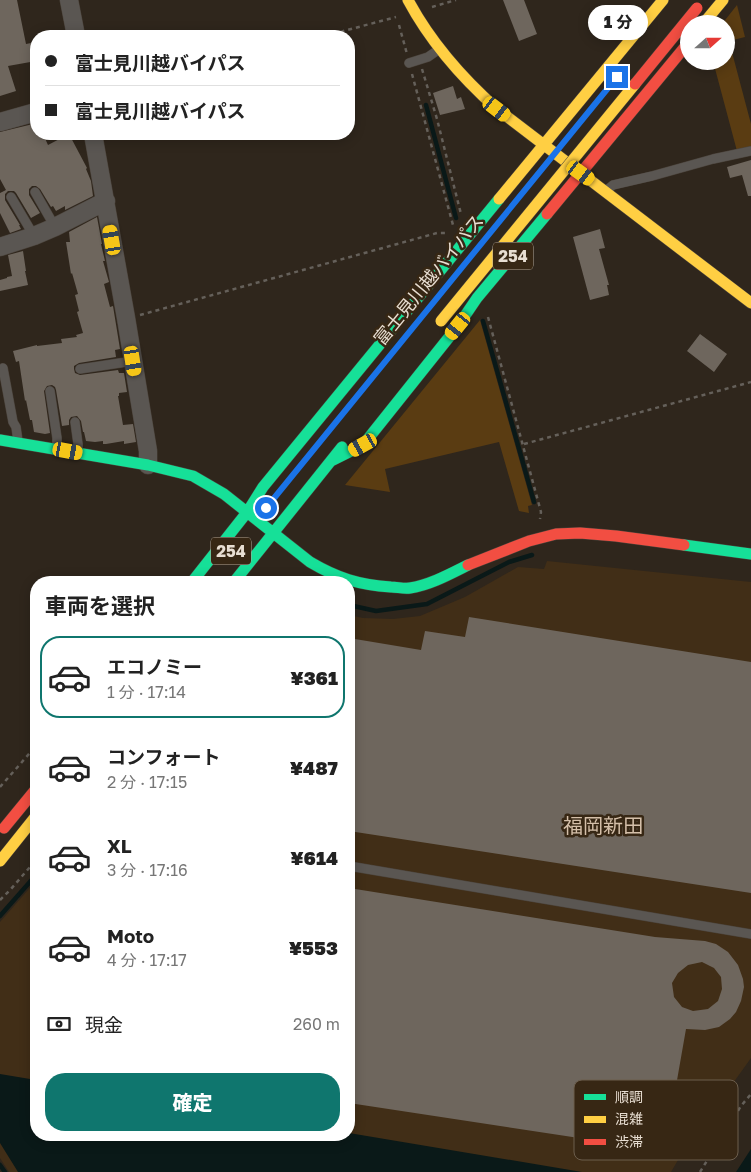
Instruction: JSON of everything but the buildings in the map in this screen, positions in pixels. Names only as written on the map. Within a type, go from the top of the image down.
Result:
[{"type":"main road","points":[[408,0],[438,50],[475,90],[497,109],[751,303]]},
{"type":"main road","name":"254","points":[[197,576],[248,511],[263,487],[663,0]]},
{"type":"main road","points":[[710,15],[723,0]]},
{"type":"main road","name":"富士見川越バイパス","points":[[438,325],[700,4]]},
{"type":"main road","name":"254","points":[[331,461],[363,445],[458,326],[478,298],[680,53]]},
{"type":"main road","points":[[548,162],[560,147]]},
{"type":"main road","points":[[0,440],[148,465],[193,476],[248,511],[310,562],[336,576]]},
{"type":"main road","name":"254","points":[[239,576],[348,440]]},
{"type":"main road","points":[[355,582],[376,586],[409,588],[422,585],[529,541],[556,534],[580,533],[616,536],[751,554]]},
{"type":"main road","name":"254","points":[[210,576],[222,562]]},
{"type":"main road","points":[[0,833],[30,796]]},
{"type":"main road","points":[[0,861],[30,824]]},
{"type":"street","points":[[69,0],[75,30]]},
{"type":"street","points":[[0,122],[30,114]]},
{"type":"street","points":[[94,140],[148,450],[148,465]]},
{"type":"street","points":[[1,244],[34,236],[55,228],[106,201]]},
{"type":"lane","points":[[409,63],[428,57],[438,50]]},
{"type":"lane","points":[[605,192],[613,185],[751,151]]},
{"type":"lane","points":[[36,192],[55,228]]},
{"type":"lane","points":[[11,197],[34,236]]},
{"type":"lane","points":[[80,369],[133,361]]},
{"type":"lane","points":[[3,368],[18,442]]},
{"type":"lane","points":[[50,391],[57,449]]},
{"type":"lane","points":[[75,422],[78,453]]},
{"type":"lane","points":[[355,867],[751,934]]},
{"type":"path","points":[[348,30],[456,0]]},
{"type":"path","points":[[397,17],[454,228]]},
{"type":"path","points":[[420,60],[463,221]]},
{"type":"path","points":[[126,318],[437,233],[454,233]]},
{"type":"path","points":[[478,298],[484,306],[487,315],[541,512],[540,521]]},
{"type":"path","points":[[524,444],[751,382]]},
{"type":"path","points":[[0,788],[30,753]]},
{"type":"path","points":[[0,900],[30,867]]},
{"type":"path","points":[[738,1112],[751,1094]]},
{"type":"path","points":[[700,1172],[708,1160]]},
{"type":"shaded area","points":[[737,5],[745,37],[735,40],[735,15],[729,15]]},
{"type":"shaded area","points":[[735,64],[751,124],[751,147],[737,151],[715,70],[735,70]]},
{"type":"shaded area","points":[[480,320],[532,505],[528,506],[529,513],[519,511],[499,442],[385,469],[390,492],[345,485]]},
{"type":"shaded area","points":[[547,561],[751,582],[751,1058],[735,1080],[574,1080],[574,1160],[678,1160],[671,1172],[9,1172],[0,1158],[0,922],[30,888],[30,1141],[355,1141],[355,616],[393,619],[420,616],[465,597],[518,567],[544,569]]},
{"type":"shaded area","points":[[0,1074],[30,1079],[30,1141],[355,1141],[355,1134],[582,1172],[18,1172],[0,1143]]},
{"type":"shaded area","points":[[751,1149],[751,1172],[736,1172]]},
{"type":"waterway","points":[[426,105],[456,218]]},
{"type":"waterway","points":[[483,321],[534,502]]},
{"type":"waterway","points":[[355,606],[376,611],[427,604],[509,562],[532,555]]},
{"type":"waterway","points":[[0,916],[30,882]]},
{"type":"waterway","points":[[0,1165],[5,1172]]},
{"type":"traffic: fast","points":[[197,576],[248,511],[263,487],[499,199]]},
{"type":"traffic: fast","points":[[331,461],[363,445],[458,326],[477,298],[547,214]]},
{"type":"traffic: fast","points":[[0,440],[148,465],[193,476],[224,494],[310,562],[339,576]]},
{"type":"traffic: fast","points":[[239,576],[342,447]]},
{"type":"traffic: fast","points":[[684,545],[751,554]]},
{"type":"traffic: fast","points":[[355,581],[379,586],[410,588],[432,582],[468,565]]},
{"type":"traffic: slow","points":[[408,0],[427,31],[448,59],[471,85],[497,109],[751,303]]},
{"type":"traffic: slow","points":[[499,199],[663,0]]},
{"type":"traffic: slow","points":[[710,15],[723,0]]},
{"type":"traffic: slow","points":[[441,321],[635,84]]},
{"type":"traffic: slow","points":[[0,861],[30,824]]},
{"type":"traffic: jam","points":[[635,84],[697,8]]},
{"type":"traffic: jam","points":[[547,214],[680,53]]},
{"type":"traffic: jam","points":[[468,565],[529,541],[556,534],[580,533],[616,536],[684,545]]},
{"type":"traffic: jam","points":[[4,828],[30,796]]},
{"type":"district","name":"福岡新田","points":[[603,826]]},
{"type":"route","points":[[266,508],[617,77]]}]
